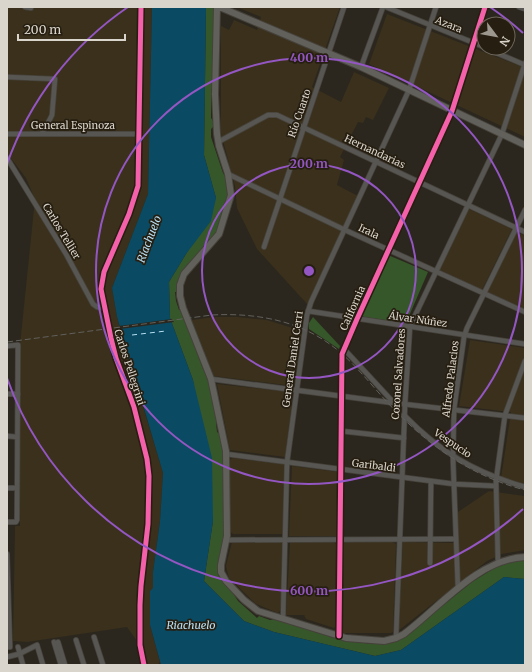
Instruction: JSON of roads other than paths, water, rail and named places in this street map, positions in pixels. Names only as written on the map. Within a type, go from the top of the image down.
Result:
[{"type":"main road","points":[[525,145],[361,67],[217,7],[215,94],[218,142],[228,174],[231,195],[221,230],[216,238],[186,271],[180,289],[180,299],[183,308],[211,379],[226,454],[227,540],[221,568],[222,574],[226,581],[252,607],[258,611],[350,639],[384,641],[396,638],[406,632],[483,570],[510,559],[525,557]]},
{"type":"street","name":"Carlos Pellegrini","points":[[141,7],[137,190],[129,214],[104,272],[101,289],[115,353],[134,407],[147,459],[149,476],[148,529],[140,601],[140,645],[144,665]]},
{"type":"street","name":"Río Cuarto","points":[[264,247],[344,7]]},
{"type":"street","points":[[361,67],[383,7]]},
{"type":"street","name":"Azara","points":[[386,7],[476,44]]},
{"type":"street","name":"General Daniel Cerri","points":[[283,619],[287,462],[308,311],[409,90],[436,7]]},
{"type":"street","name":"California","points":[[339,636],[342,360],[344,349],[388,249],[452,111],[484,7]]},
{"type":"street","points":[[519,7],[525,9]]},
{"type":"street","name":"Azara","points":[[505,56],[525,64]]},
{"type":"street","name":"Coronel Salvadores","points":[[396,638],[404,415],[410,326],[502,134],[525,64]]},
{"type":"street","points":[[7,77],[55,79],[52,115],[42,133]]},
{"type":"street","name":"Hernandarias","points":[[218,142],[264,117],[272,114],[280,116],[525,232]]},
{"type":"street","name":"General Espinoza","points":[[7,134],[139,134]]},
{"type":"street","name":"Carlos Tellier","points":[[7,158],[66,254],[93,304],[97,307],[104,308]]},
{"type":"street","name":"Irala","points":[[228,174],[345,230],[436,270],[525,312]]},
{"type":"street","name":"Alfredo Palacios","points":[[458,589],[453,456],[454,409],[465,335],[525,210]]},
{"type":"street","name":"Álvar Núñez","points":[[308,311],[525,344]]},
{"type":"street","points":[[7,346],[18,345],[16,522],[7,522]]},
{"type":"street","points":[[344,349],[394,403]]},
{"type":"street","points":[[498,563],[496,478],[505,416],[525,361]]},
{"type":"street","points":[[211,379],[394,403],[525,418]]},
{"type":"street","points":[[7,394],[18,394]]},
{"type":"street","name":"Vespucio","points":[[404,415],[430,440],[453,456],[496,478]]},
{"type":"street","points":[[341,431],[404,438]]},
{"type":"street","points":[[7,436],[17,437]]},
{"type":"street","name":"Garibaldi","points":[[226,454],[454,484],[496,486]]},
{"type":"street","points":[[496,478],[525,487]]},
{"type":"street","points":[[430,563],[431,481]]},
{"type":"street","points":[[7,488],[17,488]]},
{"type":"street","points":[[227,540],[456,539]]},
{"type":"street","points":[[7,554],[8,645]]},
{"type":"street","points":[[94,637],[103,665]]},
{"type":"street","points":[[76,640],[84,665]]},
{"type":"street","points":[[61,665],[56,642],[65,665]]},
{"type":"street","points":[[7,656],[19,654],[37,645],[43,665]]},
{"type":"street","points":[[18,647],[23,665]]},
{"type":"water","name":"Riachuelo","points":[[152,7],[206,7],[204,155],[216,198],[211,221],[186,254],[169,282],[170,318],[193,380],[212,458],[213,521],[204,581],[244,621],[274,632],[375,656],[401,650],[504,577],[525,579],[525,665],[161,665],[150,625],[150,591],[153,588],[153,572],[160,521],[163,473],[117,317],[112,288],[148,194]]},
{"type":"railway","points":[[7,342],[212,315],[252,316],[279,321],[305,330],[327,342],[355,366],[387,402],[417,431],[450,456],[467,467],[486,476],[525,490]]}]
